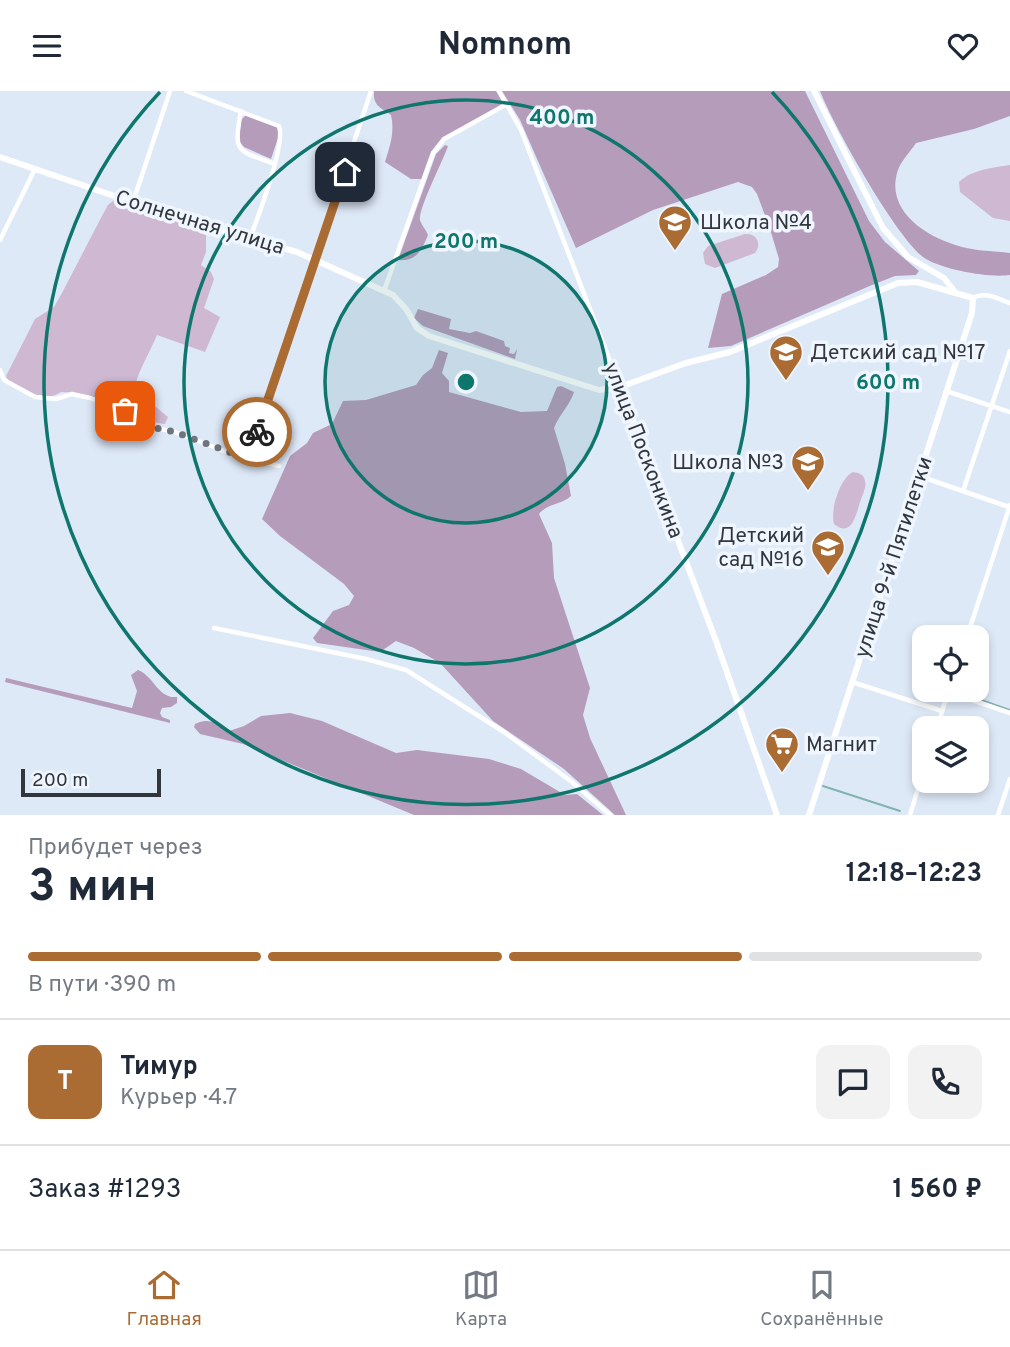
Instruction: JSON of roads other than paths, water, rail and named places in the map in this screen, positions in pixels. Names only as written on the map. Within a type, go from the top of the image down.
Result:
[{"type":"street","points":[[133,202],[170,91]]},
{"type":"street","points":[[186,91],[279,126],[281,132],[275,164],[250,238]]},
{"type":"street","points":[[248,459],[371,91]]},
{"type":"street","name":"улица Посконкина","points":[[499,91],[521,129],[716,641],[777,815]]},
{"type":"street","points":[[814,91],[883,228],[908,257],[944,278],[955,292]]},
{"type":"street","points":[[384,291],[437,146],[444,139],[507,104]]},
{"type":"street","points":[[241,111],[237,143],[242,151],[275,164]]},
{"type":"street","name":"Солнечная улица","points":[[0,157],[198,224],[290,250],[398,298],[415,325],[429,336],[599,390],[620,387]]},
{"type":"street","points":[[0,240],[36,168]]},
{"type":"street","points":[[620,387],[692,361],[730,352],[886,286],[911,281],[973,298],[985,295],[1010,303]]},
{"type":"street","name":"улица 9-й Пятилетки","points":[[809,815],[972,313],[973,298]]},
{"type":"street","points":[[962,491],[1010,351]]},
{"type":"street","points":[[0,370],[4,380],[36,397],[48,399],[72,394],[90,398],[125,411],[151,427],[175,432],[248,459],[279,467]]},
{"type":"street","points":[[946,391],[1010,412]]},
{"type":"street","points":[[919,476],[1010,506],[971,625]]},
{"type":"street","points":[[214,628],[366,659],[406,670],[504,732],[572,782],[610,815]]},
{"type":"street","points":[[852,682],[942,711]]},
{"type":"street","points":[[941,716],[945,702]]},
{"type":"street","points":[[980,702],[1010,713]]},
{"type":"street","points":[[998,815],[1010,779]]},
{"type":"street","points":[[910,815],[917,793]]},
{"type":"waterway","points":[[987,702],[1010,710]]},
{"type":"waterway","points":[[823,786],[900,811]]},
{"type":"place","name":"Школа №4","points":[[675,252]]},
{"type":"place","name":"Детский сад №17","points":[[786,382]]},
{"type":"place","name":"Школа №3","points":[[808,492]]},
{"type":"place","name":"Детский сад №16","points":[[828,577]]},
{"type":"place","name":"Магнит","points":[[782,774]]}]
